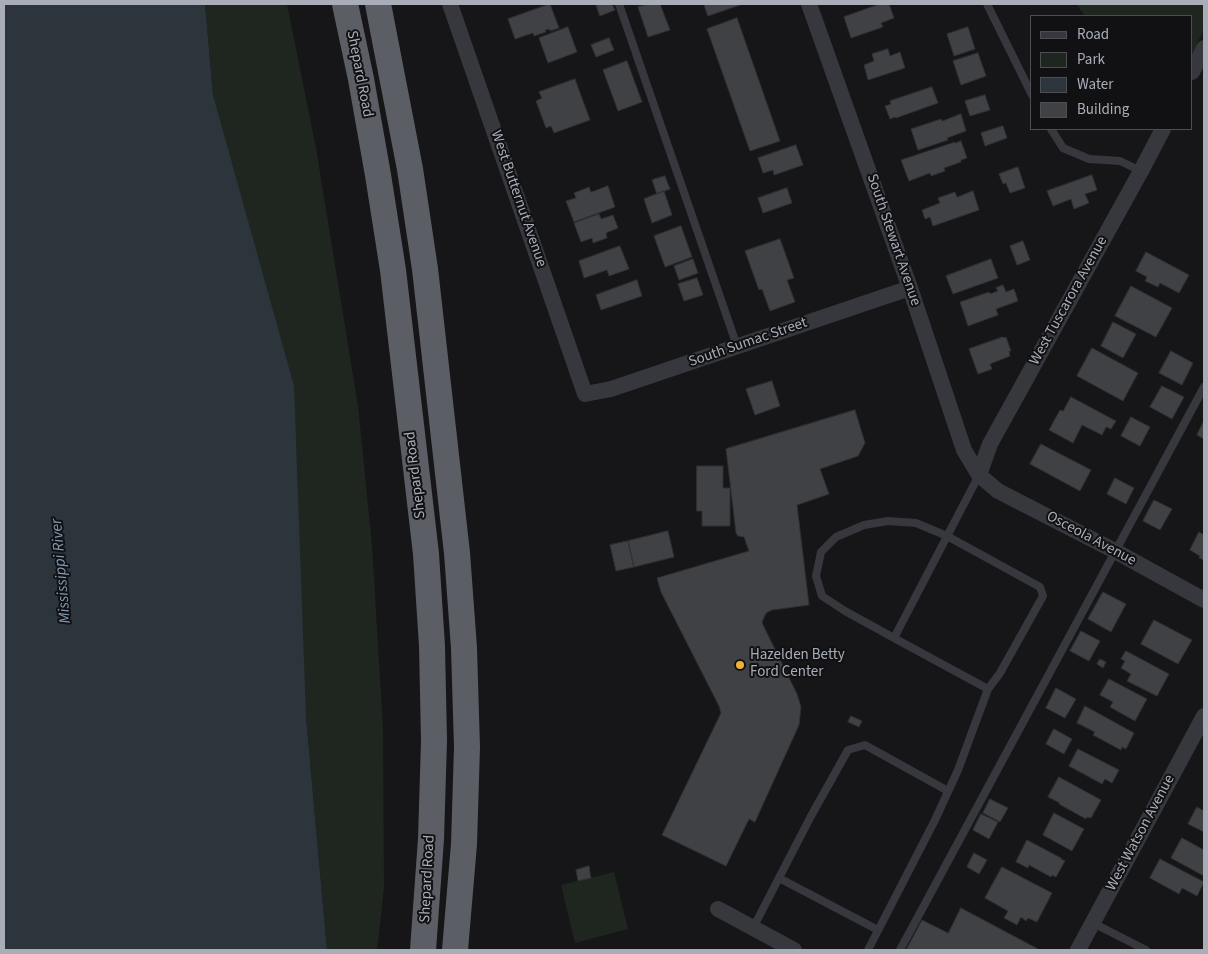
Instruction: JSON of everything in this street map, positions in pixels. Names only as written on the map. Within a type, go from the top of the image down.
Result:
[{"type":"highway","name":"Shepard Road","points":[[345,4],[377,165],[393,270],[426,554],[432,646],[434,741],[431,839],[423,950]]},
{"type":"highway","points":[[378,4],[410,170],[425,269],[457,553],[464,648],[467,747],[464,844],[455,950]]},
{"type":"street","name":"West Butternut Avenue","points":[[450,4],[585,394]]},
{"type":"street","name":"South Stewart Avenue","points":[[809,4],[910,288],[964,450],[979,475]]},
{"type":"street","points":[[1193,70],[1204,48]]},
{"type":"street","name":"West Tuscarora Avenue","points":[[979,475],[990,444],[1162,130]]},
{"type":"street","name":"South Sumac Street","points":[[585,394],[611,389],[910,288]]},
{"type":"street","name":"Osceola Avenue","points":[[979,475],[998,490],[1204,600]]},
{"type":"street","name":"West Watson Avenue","points":[[1078,950],[1204,716]]},
{"type":"street","points":[[718,909],[794,950]]},
{"type":"lane","points":[[619,4],[737,346]]},
{"type":"lane","points":[[987,4],[1030,91]]},
{"type":"lane","points":[[1052,130],[1063,148],[1088,159],[1120,161],[1141,171]]},
{"type":"lane","points":[[900,950],[1204,387]]},
{"type":"lane","points":[[894,638],[979,475]]},
{"type":"lane","points":[[868,950],[935,820],[958,770],[988,689],[1000,673],[1043,596],[1040,587],[947,536],[916,523],[888,521],[864,525],[836,537],[821,552],[816,576],[822,596],[845,611],[988,689]]},
{"type":"lane","points":[[753,928],[811,816],[848,750],[865,745],[948,791]]},
{"type":"lane","points":[[779,878],[878,930]]},
{"type":"lane","points":[[1093,923],[1146,950]]},
{"type":"green space","points":[[205,4],[287,4],[316,148],[358,406],[372,545],[383,728],[384,888],[377,950],[327,950],[306,717],[213,95]]},
{"type":"green space","points":[[1076,4],[1204,4],[1204,29],[1193,52],[1193,15],[1084,15]]},
{"type":"green space","points":[[614,872],[628,929],[575,943],[561,885]]},
{"type":"water","name":"Mississippi River","points":[[4,4],[205,4],[213,95],[294,386],[306,717],[327,950],[4,950]]},
{"type":"building","points":[[550,4],[559,28],[550,31],[550,29],[545,30],[546,32],[534,36],[533,33],[515,39],[508,19]]},
{"type":"building","points":[[596,4],[612,4],[615,10],[600,16]]},
{"type":"building","points":[[660,4],[670,30],[648,37],[638,7]]},
{"type":"building","points":[[704,4],[743,4],[708,16]]},
{"type":"building","points":[[880,4],[889,4],[894,18],[881,23],[883,27],[851,38],[844,17]]},
{"type":"building","points":[[737,18],[780,141],[750,151],[707,29]]},
{"type":"building","points":[[568,27],[577,52],[548,63],[539,38]]},
{"type":"building","points":[[968,27],[975,49],[954,56],[947,34]]},
{"type":"building","points":[[609,38],[614,50],[596,57],[591,45]]},
{"type":"building","points":[[888,49],[890,56],[900,52],[905,68],[868,80],[864,65],[874,61],[872,54]]},
{"type":"building","points":[[978,53],[986,76],[961,85],[953,61]]},
{"type":"building","points":[[627,61],[642,102],[618,111],[603,70]]},
{"type":"building","points":[[575,79],[590,120],[554,133],[551,126],[546,128],[536,101],[542,98],[539,92]]},
{"type":"building","points":[[932,87],[938,103],[890,119],[885,106],[891,104],[890,101]]},
{"type":"building","points":[[985,95],[990,110],[970,116],[965,101]]},
{"type":"building","points":[[961,114],[966,131],[947,138],[948,140],[918,150],[911,129]]},
{"type":"building","points":[[1003,126],[1007,138],[985,146],[981,133]]},
{"type":"building","points":[[961,141],[967,158],[944,168],[945,171],[931,176],[930,173],[909,181],[901,160]]},
{"type":"building","points":[[796,145],[803,165],[774,175],[773,170],[763,173],[758,158]]},
{"type":"building","points":[[1018,167],[1025,188],[1010,193],[1006,183],[1003,184],[999,174]]},
{"type":"building","points":[[1092,175],[1097,190],[1085,194],[1089,203],[1074,209],[1071,199],[1053,206],[1047,191]]},
{"type":"building","points":[[665,176],[670,189],[657,194],[652,180]]},
{"type":"building","points":[[608,186],[615,207],[574,222],[566,201],[576,198],[574,193],[589,187],[591,192]]},
{"type":"building","points":[[787,188],[792,203],[763,213],[758,198]]},
{"type":"building","points":[[664,191],[672,215],[652,223],[644,199]]},
{"type":"building","points":[[973,191],[979,210],[933,226],[930,217],[925,219],[922,210],[940,203],[938,198],[955,192],[957,197]]},
{"type":"building","points":[[599,214],[601,219],[613,215],[618,228],[606,233],[607,238],[593,243],[592,238],[581,242],[574,223]]},
{"type":"building","points":[[681,226],[692,257],[665,267],[654,236]]},
{"type":"building","points":[[780,239],[794,278],[787,280],[795,302],[770,311],[762,289],[759,290],[745,251]]},
{"type":"building","points":[[1023,241],[1030,260],[1017,265],[1010,246]]},
{"type":"building","points":[[620,246],[629,269],[609,276],[607,270],[584,278],[579,261]]},
{"type":"building","points":[[1146,252],[1189,275],[1179,293],[1160,283],[1158,287],[1145,281],[1147,277],[1136,271]]},
{"type":"building","points":[[693,259],[698,273],[679,280],[674,266]]},
{"type":"building","points":[[991,259],[998,278],[953,294],[946,276]]},
{"type":"building","points":[[697,278],[703,295],[684,301],[678,284]]},
{"type":"building","points":[[637,280],[642,296],[601,310],[596,295]]},
{"type":"building","points":[[1003,285],[1006,292],[1014,289],[1018,301],[996,309],[998,315],[968,326],[960,302],[989,292],[990,294],[998,291],[996,288]]},
{"type":"building","points":[[1131,286],[1172,308],[1156,337],[1115,316]]},
{"type":"building","points":[[1113,322],[1136,334],[1123,358],[1101,346]]},
{"type":"building","points":[[1006,337],[1011,351],[1009,351],[1010,356],[990,364],[992,369],[978,374],[969,349]]},
{"type":"building","points":[[1092,348],[1138,373],[1123,401],[1077,376]]},
{"type":"building","points":[[1171,351],[1193,363],[1182,385],[1159,373]]},
{"type":"building","points":[[772,381],[780,406],[755,415],[746,389]]},
{"type":"building","points":[[1162,386],[1184,397],[1172,419],[1150,407]]},
{"type":"building","points":[[1071,397],[1116,421],[1111,429],[1106,427],[1102,435],[1082,425],[1073,443],[1049,430],[1060,410],[1063,411]]},
{"type":"building","name":"Hazelden Betty Ford Center","points":[[855,410],[865,443],[858,456],[820,469],[829,494],[797,505],[809,605],[772,610],[766,613],[762,622],[797,694],[801,707],[799,725],[755,822],[749,819],[726,866],[662,835],[721,713],[661,592],[657,578],[749,551],[744,537],[738,536],[736,533],[726,449]]},
{"type":"building","points":[[1131,417],[1150,427],[1140,446],[1121,436]]},
{"type":"building","points":[[1204,421],[1204,439],[1197,435]]},
{"type":"building","points":[[1041,444],[1091,470],[1080,491],[1030,464]]},
{"type":"building","points":[[697,466],[723,466],[723,488],[730,488],[730,526],[702,526],[702,511],[697,511]]},
{"type":"building","points":[[1115,478],[1134,488],[1126,504],[1107,494]]},
{"type":"building","points":[[1154,500],[1172,509],[1160,530],[1143,521]]},
{"type":"building","points":[[668,531],[674,557],[634,567],[628,541]]},
{"type":"building","points":[[1199,532],[1204,535],[1204,560],[1190,550]]},
{"type":"building","points":[[628,541],[634,567],[616,571],[610,545]]},
{"type":"building","points":[[1103,592],[1126,604],[1111,632],[1088,619]]},
{"type":"building","points":[[1154,620],[1192,640],[1178,664],[1141,644]]},
{"type":"building","points":[[1081,631],[1100,641],[1089,661],[1070,651]]},
{"type":"building","points":[[1126,651],[1169,674],[1157,696],[1127,681],[1131,674],[1121,668],[1125,661],[1121,659]]},
{"type":"building","points":[[1100,659],[1106,662],[1103,668],[1097,664]]},
{"type":"building","points":[[1109,679],[1147,699],[1135,721],[1110,707],[1113,702],[1100,695]]},
{"type":"building","points":[[1056,688],[1076,699],[1065,718],[1046,708]]},
{"type":"building","points":[[1085,706],[1134,733],[1126,749],[1122,747],[1121,750],[1093,735],[1095,732],[1077,723]]},
{"type":"building","points":[[851,716],[862,721],[859,727],[848,722]]},
{"type":"building","points":[[1054,729],[1072,739],[1064,754],[1046,744]]},
{"type":"building","points":[[1078,749],[1119,770],[1112,783],[1105,779],[1102,784],[1069,766]]},
{"type":"building","points":[[1059,777],[1101,800],[1091,818],[1087,817],[1086,819],[1048,797]]},
{"type":"building","points":[[990,799],[1008,808],[1000,822],[983,813]]},
{"type":"building","points":[[1197,807],[1204,811],[1204,832],[1188,824]]},
{"type":"building","points":[[1054,813],[1084,829],[1072,851],[1043,835]]},
{"type":"building","points":[[981,814],[998,822],[989,839],[973,830]]},
{"type":"building","points":[[1182,838],[1204,850],[1204,876],[1171,858]]},
{"type":"building","points":[[1027,840],[1065,861],[1056,877],[1052,875],[1051,877],[1029,865],[1028,868],[1016,862]]},
{"type":"building","points":[[974,853],[987,860],[979,874],[967,867]]},
{"type":"building","points":[[1160,859],[1204,882],[1197,896],[1182,888],[1179,894],[1150,878]]},
{"type":"building","points":[[589,866],[591,878],[578,881],[576,870]]},
{"type":"building","points":[[1002,867],[1052,893],[1037,922],[1028,918],[1026,921],[1021,917],[1017,925],[1004,918],[1008,911],[985,898]]},
{"type":"building","points":[[961,908],[1038,949],[906,950],[922,920],[948,933]]},
{"type":"place","name":"Hazelden Betty Ford Center","points":[[740,665]]}]
